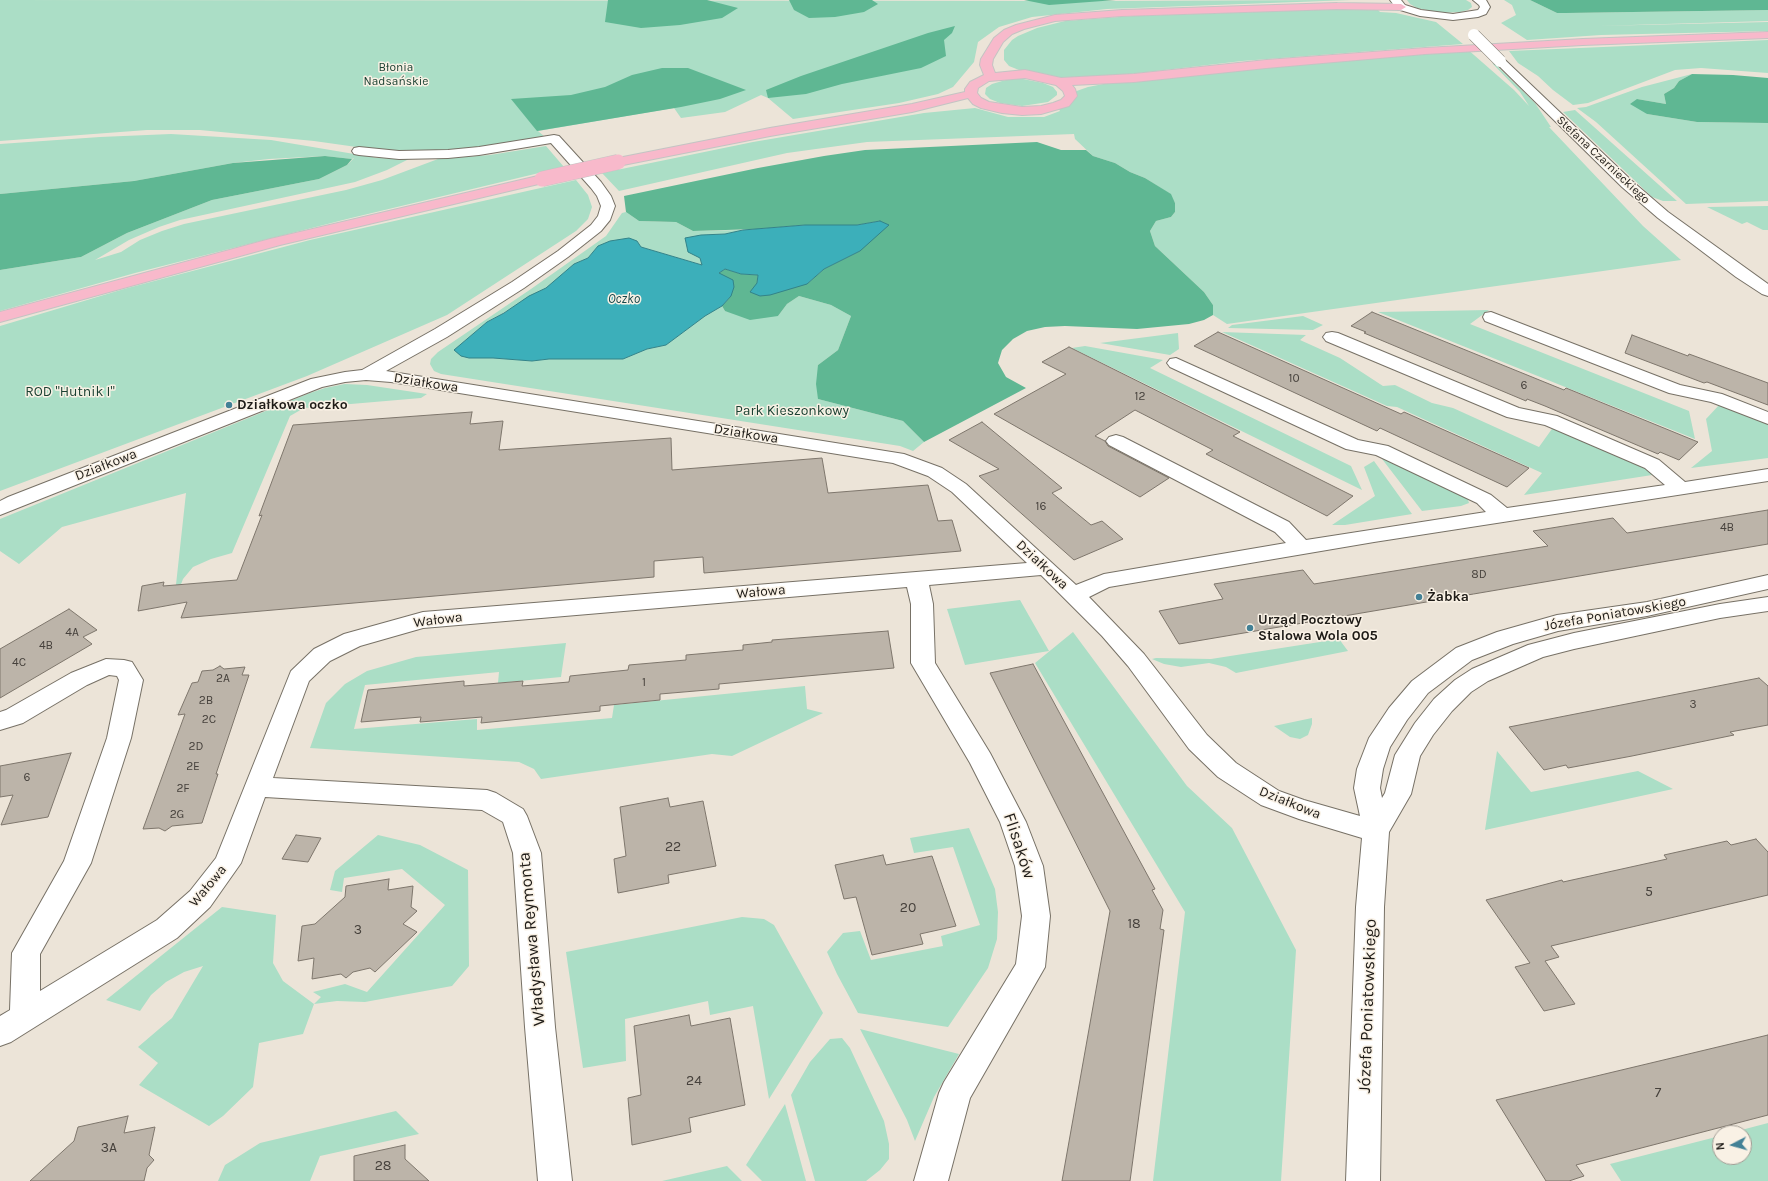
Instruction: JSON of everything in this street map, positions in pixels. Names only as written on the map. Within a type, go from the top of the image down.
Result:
[{"type":"main road","points":[[991,77],[986,62],[998,40],[1012,30],[1038,21],[1067,16],[1105,13],[1397,3]]},
{"type":"main road","points":[[971,94],[971,89],[976,83],[991,77],[1014,74],[1042,77],[1060,82],[1134,78],[1266,64],[1425,51],[1568,43],[1768,35]]},
{"type":"main road","points":[[992,49],[999,64],[1014,74]]},
{"type":"main road","points":[[1070,91],[1134,78]]},
{"type":"main road","points":[[912,108],[981,103],[1008,110],[1041,110],[1065,103],[1071,96],[1070,91],[1060,82]]},
{"type":"main road","points":[[971,94],[981,103]]},
{"type":"main road","points":[[0,317],[275,242],[542,178],[770,132],[912,108],[971,94]]},
{"type":"street","points":[[1397,3],[1420,13],[1444,17],[1462,17],[1482,12],[1485,7],[1483,3],[1478,0]]},
{"type":"street","points":[[1444,17],[1474,35]]},
{"type":"street","points":[[1462,17],[1471,28],[1474,35]]},
{"type":"street","name":"Stefana Czarnieckiego","points":[[1474,35],[1627,184],[1664,215],[1742,274],[1768,291]]},
{"type":"street","points":[[359,151],[399,155],[448,154],[479,152],[554,139],[596,185],[604,196],[608,206],[605,216],[596,228],[518,286],[441,333],[366,375]]},
{"type":"street","name":"Stefana Czarnieckiego","points":[[1742,274],[1768,298]]},
{"type":"street","points":[[1491,317],[1675,390],[1716,398],[1768,418]]},
{"type":"street","points":[[1332,337],[1514,413],[1550,420],[1652,464],[1681,488]]},
{"type":"street","points":[[1176,363],[1353,445],[1381,450],[1484,499],[1502,515]]},
{"type":"street","name":"Działkowa","points":[[0,509],[15,501],[317,383],[345,377],[366,375],[398,378],[897,458],[935,472],[959,488],[1046,568],[1110,631],[1136,660],[1198,742],[1227,770],[1270,798],[1299,809],[1376,831]]},
{"type":"street","points":[[1116,441],[1282,527],[1301,548]]},
{"type":"street","points":[[1074,595],[1104,581],[1502,515],[1768,475]]},
{"type":"street","name":"Wałowa","points":[[0,1032],[167,929],[200,899],[227,863],[299,677],[322,655],[352,640],[423,620],[918,580],[1046,568]]},
{"type":"street","name":"Flisaków","points":[[918,580],[922,604],[923,663],[981,760],[1013,822],[1029,866],[1036,916],[1030,967],[955,1093],[931,1181]]},
{"type":"street","name":"Józefa Poniatowskiego","points":[[1363,1181],[1370,907],[1376,831],[1367,788],[1370,769],[1378,745],[1398,714],[1420,687],[1464,654],[1505,638],[1557,623],[1647,609],[1768,582]]},
{"type":"street","name":"Józefa Poniatowskiego","points":[[1376,831],[1398,794],[1408,755],[1424,729],[1443,705],[1463,686],[1480,675],[1536,652],[1574,641],[1720,611],[1768,604]]},
{"type":"street","points":[[0,721],[14,717],[80,679],[106,667],[124,668],[131,680],[119,738],[77,863],[26,953],[25,1016]]},
{"type":"street","name":"Władysława Reymonta","points":[[256,787],[487,800],[514,816],[527,853],[540,1027],[555,1181]]},
{"type":"green space","name":"Błonia Nadsańskie","points":[[0,0],[1351,0],[1107,9],[1032,17],[999,27],[978,42],[974,62],[953,87],[938,94],[899,103],[793,119],[768,98],[761,95],[725,112],[681,118],[674,108],[538,131],[545,137],[459,150],[385,151],[314,141],[200,130],[147,130],[0,141]]},
{"type":"green space","points":[[608,0],[707,0],[738,8],[722,18],[680,25],[641,28],[605,22]]},
{"type":"green space","points":[[789,0],[872,0],[878,4],[864,12],[835,17],[809,18],[794,10]]},
{"type":"green space","points":[[1024,0],[1116,0],[1049,5]]},
{"type":"green space","points":[[1407,0],[1466,0],[1471,3],[1472,7],[1468,10],[1460,12],[1441,13],[1417,8],[1410,4]]},
{"type":"green space","points":[[1504,0],[1530,0],[1557,13],[1768,10],[1768,21],[1597,26],[1768,22],[1768,31],[1601,35],[1527,40],[1501,23],[1516,15],[1512,5]]},
{"type":"green space","points":[[1530,0],[1768,0],[1768,10],[1557,13]]},
{"type":"green space","points":[[1376,8],[1380,12],[1396,13],[1436,22],[1463,44],[1242,61],[1079,80],[1019,70],[1009,66],[1004,60],[1004,50],[1012,40],[1018,36],[1037,28],[1065,21],[1133,16]]},
{"type":"green space","points":[[955,26],[952,33],[944,40],[946,56],[921,68],[842,84],[806,94],[768,98],[766,90],[801,76],[928,33]]},
{"type":"green space","points":[[1768,40],[1768,73],[1701,68],[1675,70],[1588,103],[1573,105],[1553,90],[1538,76],[1518,63],[1509,51]]},
{"type":"green space","points":[[1466,48],[1514,90],[1529,106],[1520,92],[1492,63],[1496,65],[1535,103],[1551,127],[1549,127],[1643,226],[1681,260],[1227,324],[1213,315],[1213,305],[1204,292],[1155,246],[1150,231],[1156,221],[1171,217],[1175,212],[1175,203],[1170,194],[1145,178],[1130,172],[1115,163],[1093,156],[1075,139],[1074,134],[867,142],[787,153],[619,191],[602,173],[753,142],[924,113],[975,108],[1008,117],[1044,117],[1060,111],[1057,106],[1071,93],[1088,87],[1134,78]]},
{"type":"green space","points":[[662,68],[688,68],[746,90],[720,99],[681,107],[537,131],[511,99],[571,95],[605,87],[632,75]]},
{"type":"green space","points":[[1692,74],[1679,81],[1674,88],[1664,94],[1666,104],[1637,99],[1647,114],[1697,122],[1768,123],[1768,201],[1686,204],[1596,122],[1577,108],[1586,107],[1642,87]]},
{"type":"green space","points":[[1692,74],[1768,78],[1768,123],[1697,122],[1647,114],[1630,104],[1637,99],[1666,104],[1664,94],[1674,88],[1679,81]]},
{"type":"green space","points":[[1009,79],[1023,79],[1043,83],[1053,87],[1057,92],[1057,95],[1048,102],[1022,106],[1000,103],[990,99],[985,94],[986,88],[992,84]]},
{"type":"green space","points":[[1575,110],[1677,201],[1663,201],[1652,197],[1563,112]]},
{"type":"green space","points":[[171,134],[271,140],[378,158],[409,159],[387,170],[355,182],[180,220],[129,240],[95,260],[121,252],[140,240],[184,224],[346,190],[382,180],[438,159],[490,155],[546,146],[564,167],[347,219],[135,273],[0,311],[0,270],[81,257],[127,233],[212,200],[319,179],[347,165],[354,158],[325,156],[269,159],[233,163],[134,181],[0,194],[0,144]]},
{"type":"green space","points":[[1037,142],[1061,150],[1086,150],[1093,156],[1115,163],[1130,172],[1145,178],[1171,194],[1175,203],[1175,212],[1171,217],[1156,221],[1150,231],[1155,246],[1204,292],[1213,305],[1213,315],[1204,320],[1189,324],[1137,329],[1065,326],[1045,327],[1027,331],[1013,339],[1002,350],[998,363],[1006,377],[1026,388],[924,442],[903,421],[818,399],[816,384],[818,365],[838,350],[851,316],[831,305],[799,296],[787,304],[778,316],[750,320],[725,311],[722,306],[731,296],[719,273],[725,269],[741,274],[758,275],[757,283],[807,284],[824,269],[860,251],[880,221],[857,225],[805,225],[758,229],[693,231],[676,222],[639,221],[626,212],[624,196],[824,156],[865,150]]},
{"type":"green space","points":[[325,156],[352,159],[347,165],[319,179],[212,200],[127,233],[81,257],[0,270],[0,194],[134,181],[233,163]]},
{"type":"green space","name":"ROD \"Hutnik I\"","points":[[576,180],[588,195],[592,207],[588,219],[576,231],[447,315],[307,376],[0,491],[0,326],[124,289],[310,240]]},
{"type":"green space","points":[[1768,206],[1768,230],[1763,230],[1747,222],[1742,224],[1707,207]]},
{"type":"green space","name":"Park Kieszonkowy","points":[[626,212],[639,221],[676,222],[693,231],[743,230],[725,234],[701,235],[700,258],[703,265],[641,247],[637,241],[598,246],[588,258],[574,264],[549,287],[487,322],[464,342],[469,358],[532,361],[549,359],[623,359],[647,349],[666,345],[705,316],[722,306],[725,311],[778,316],[787,304],[799,296],[831,305],[851,316],[838,350],[818,365],[818,399],[903,421],[924,442],[913,451],[900,446],[441,374],[434,371],[430,364],[431,359],[438,352],[606,236],[622,213]]},
{"type":"green space","points":[[1489,310],[1470,324],[1689,411],[1695,439],[1378,312]]},
{"type":"green space","points":[[1303,316],[1323,325],[1313,330],[1228,328],[1232,325]]},
{"type":"green space","points":[[1222,332],[1306,335],[1300,340],[1340,358],[1383,386],[1395,385],[1432,403],[1453,408],[1539,447],[1554,426],[1654,472],[1652,475],[1524,495],[1542,473],[1397,407],[1387,406]]},
{"type":"green space","points":[[1178,333],[1179,349],[1170,355],[1100,343]]},
{"type":"green space","points":[[1085,346],[1163,360],[1150,368],[1351,466],[1362,490],[1072,348]]},
{"type":"green space","points":[[345,384],[367,385],[427,394],[421,398],[304,408],[290,416],[232,553],[211,559],[193,567],[183,579],[174,603],[186,493],[62,527],[19,564],[0,551],[0,519],[310,393]]},
{"type":"green space","points":[[1721,403],[1768,422],[1768,458],[1691,468],[1712,451],[1706,419]]},
{"type":"green space","points":[[1379,455],[1467,497],[1469,503],[1461,506],[1422,511]]},
{"type":"green space","points":[[1374,461],[1412,514],[1345,525],[1332,525],[1375,496],[1364,467]]},
{"type":"green space","points":[[1020,600],[1049,651],[965,665],[947,609]]},
{"type":"green space","points":[[1073,632],[1187,786],[1232,828],[1296,950],[1281,1181],[1153,1181],[1185,912],[1035,663]]},
{"type":"green space","points":[[1339,639],[1348,651],[1236,673],[1226,667],[1209,663],[1181,667],[1164,664],[1152,659],[1211,659]]},
{"type":"green space","points":[[566,643],[561,677],[498,683],[499,672],[365,685],[354,729],[477,719],[477,730],[612,718],[614,705],[805,686],[807,709],[823,713],[732,756],[712,754],[541,779],[534,769],[519,762],[310,748],[326,703],[345,684],[367,671],[416,657]]},
{"type":"green space","points":[[1312,718],[1312,724],[1308,735],[1300,739],[1290,737],[1274,726]]},
{"type":"green space","points":[[1497,751],[1531,792],[1638,771],[1673,789],[1485,830]]},
{"type":"green space","points":[[969,828],[995,889],[998,912],[997,939],[988,968],[948,1027],[858,1013],[827,952],[843,933],[860,931],[871,960],[943,946],[941,936],[980,925],[953,847],[914,853],[910,838]]},
{"type":"green space","points":[[378,835],[420,845],[468,870],[469,966],[452,986],[365,1002],[337,1001],[314,1004],[321,997],[313,992],[345,984],[367,992],[445,905],[402,869],[344,878],[342,892],[330,890],[335,871]]},
{"type":"green space","points":[[222,907],[276,915],[273,963],[283,981],[314,1004],[303,1034],[259,1043],[253,1087],[223,1116],[209,1126],[139,1085],[158,1063],[138,1047],[172,1018],[203,966],[184,972],[166,982],[151,995],[140,1011],[106,1000]]},
{"type":"green space","points":[[742,917],[764,919],[774,925],[823,1013],[769,1099],[753,1006],[710,1015],[708,1001],[625,1019],[626,1061],[583,1068],[566,952]]},
{"type":"green space","points":[[860,1029],[959,1054],[934,1097],[915,1141],[907,1120]]},
{"type":"green space","points":[[842,1038],[850,1048],[884,1121],[889,1144],[889,1159],[880,1170],[866,1181],[815,1181],[791,1095],[810,1062],[830,1039]]},
{"type":"green space","points":[[785,1104],[806,1181],[762,1181],[746,1165]]},
{"type":"green space","points":[[396,1111],[419,1134],[320,1156],[310,1181],[218,1181],[225,1165],[260,1143]]},
{"type":"green space","points":[[1768,1123],[1768,1181],[1621,1181],[1610,1164],[1712,1138],[1712,1165],[1752,1165],[1752,1127]]},
{"type":"green space","points":[[727,1166],[742,1181],[662,1181]]},
{"type":"water","name":"Oczko","points":[[880,221],[889,225],[860,251],[824,269],[807,284],[770,295],[760,296],[750,292],[757,283],[758,275],[741,274],[725,269],[719,273],[733,280],[734,287],[731,296],[722,306],[705,316],[666,345],[647,349],[623,359],[549,359],[532,361],[469,358],[461,356],[454,350],[487,322],[504,313],[529,296],[546,288],[574,264],[588,258],[598,246],[610,241],[629,238],[637,241],[641,247],[702,265],[700,258],[688,252],[685,238],[701,235],[725,234],[743,230],[805,225],[857,225]]},
{"type":"building","points":[[1372,312],[1564,390],[1566,388],[1698,442],[1679,460],[1660,452],[1658,454],[1545,406],[1527,399],[1526,401],[1364,333],[1366,332],[1351,326]]},
{"type":"building","points":[[1218,332],[1401,414],[1404,412],[1529,468],[1507,487],[1380,428],[1377,431],[1194,346]]},
{"type":"building","points":[[1632,335],[1768,383],[1768,405],[1625,353]]},
{"type":"building","points":[[1069,347],[1240,432],[1233,436],[1353,496],[1327,516],[1206,454],[1213,450],[1135,410],[1095,436],[1105,441],[1108,446],[1169,478],[1140,497],[994,414],[1066,374],[1042,362]]},
{"type":"building","points":[[472,412],[470,424],[503,421],[499,450],[671,438],[672,470],[822,458],[828,493],[928,485],[938,521],[952,520],[961,551],[704,573],[703,557],[654,561],[654,577],[181,618],[187,602],[138,611],[142,586],[164,582],[163,586],[237,580],[262,515],[259,516],[293,425]]},
{"type":"building","points":[[982,422],[1062,488],[1052,493],[1091,525],[1102,521],[1123,539],[1074,560],[979,476],[999,469],[949,440]]},
{"type":"building","points":[[1768,510],[1768,544],[1179,644],[1159,611],[1223,599],[1214,584],[1303,570],[1314,584],[1548,546],[1533,531],[1613,518],[1627,533]]},
{"type":"building","points":[[69,609],[97,630],[83,637],[92,644],[0,698],[0,649]]},
{"type":"building","points":[[888,631],[894,668],[719,684],[719,689],[660,694],[660,700],[600,706],[600,711],[481,723],[482,717],[420,722],[421,717],[361,722],[368,690],[464,681],[464,686],[523,681],[522,686],[569,682],[570,676],[628,670],[629,665],[686,660],[686,655],[743,650],[743,645],[772,642],[772,640]]},
{"type":"building","points":[[1033,664],[1155,889],[1152,890],[1163,910],[1160,929],[1164,930],[1130,1181],[1062,1181],[1110,911],[990,673]]},
{"type":"building","points":[[220,666],[224,669],[245,667],[242,675],[249,675],[216,774],[218,774],[202,823],[172,826],[165,831],[159,828],[143,829],[185,714],[178,715],[192,683],[198,682],[202,671],[213,670]]},
{"type":"building","points":[[1759,678],[1768,686],[1768,725],[1730,732],[1734,735],[1632,756],[1568,768],[1566,765],[1544,770],[1509,727]]},
{"type":"building","points":[[71,753],[48,817],[1,825],[13,795],[0,797],[0,766]]},
{"type":"building","points":[[668,798],[670,807],[703,801],[716,866],[668,875],[669,883],[618,893],[614,859],[626,856],[620,807]]},
{"type":"building","points":[[296,835],[321,838],[308,862],[282,859]]},
{"type":"building","points":[[1756,839],[1768,852],[1768,895],[1551,946],[1559,957],[1545,961],[1575,1004],[1544,1011],[1515,967],[1530,963],[1486,900],[1562,880],[1563,882],[1667,859],[1664,855],[1727,841],[1731,845]]},
{"type":"building","points":[[883,855],[886,865],[932,856],[956,926],[920,934],[923,944],[872,955],[856,897],[844,899],[835,865]]},
{"type":"building","points":[[389,879],[388,890],[413,886],[411,907],[417,911],[403,924],[417,932],[375,972],[370,968],[353,972],[346,978],[341,974],[312,979],[314,958],[298,961],[302,926],[315,924],[345,897],[346,886]]},
{"type":"building","points":[[689,1015],[691,1026],[730,1018],[745,1105],[689,1118],[691,1132],[632,1145],[628,1098],[641,1095],[634,1026]]},
{"type":"building","points":[[1768,1035],[1768,1115],[1730,1125],[1712,1125],[1712,1130],[1576,1165],[1584,1176],[1569,1181],[1546,1181],[1496,1100]]},
{"type":"building","points":[[128,1116],[124,1133],[155,1127],[149,1155],[154,1160],[147,1168],[144,1181],[30,1181],[74,1141],[78,1127]]},
{"type":"building","points":[[405,1145],[405,1159],[429,1181],[354,1181],[354,1156]]},
{"type":"place","name":"Działkowa oczko","points":[[229,405]]},
{"type":"place","name":"Żabka","points":[[1419,597]]},
{"type":"place","name":"Urząd Pocztowy Stalowa Wola 005","points":[[1250,628]]}]
